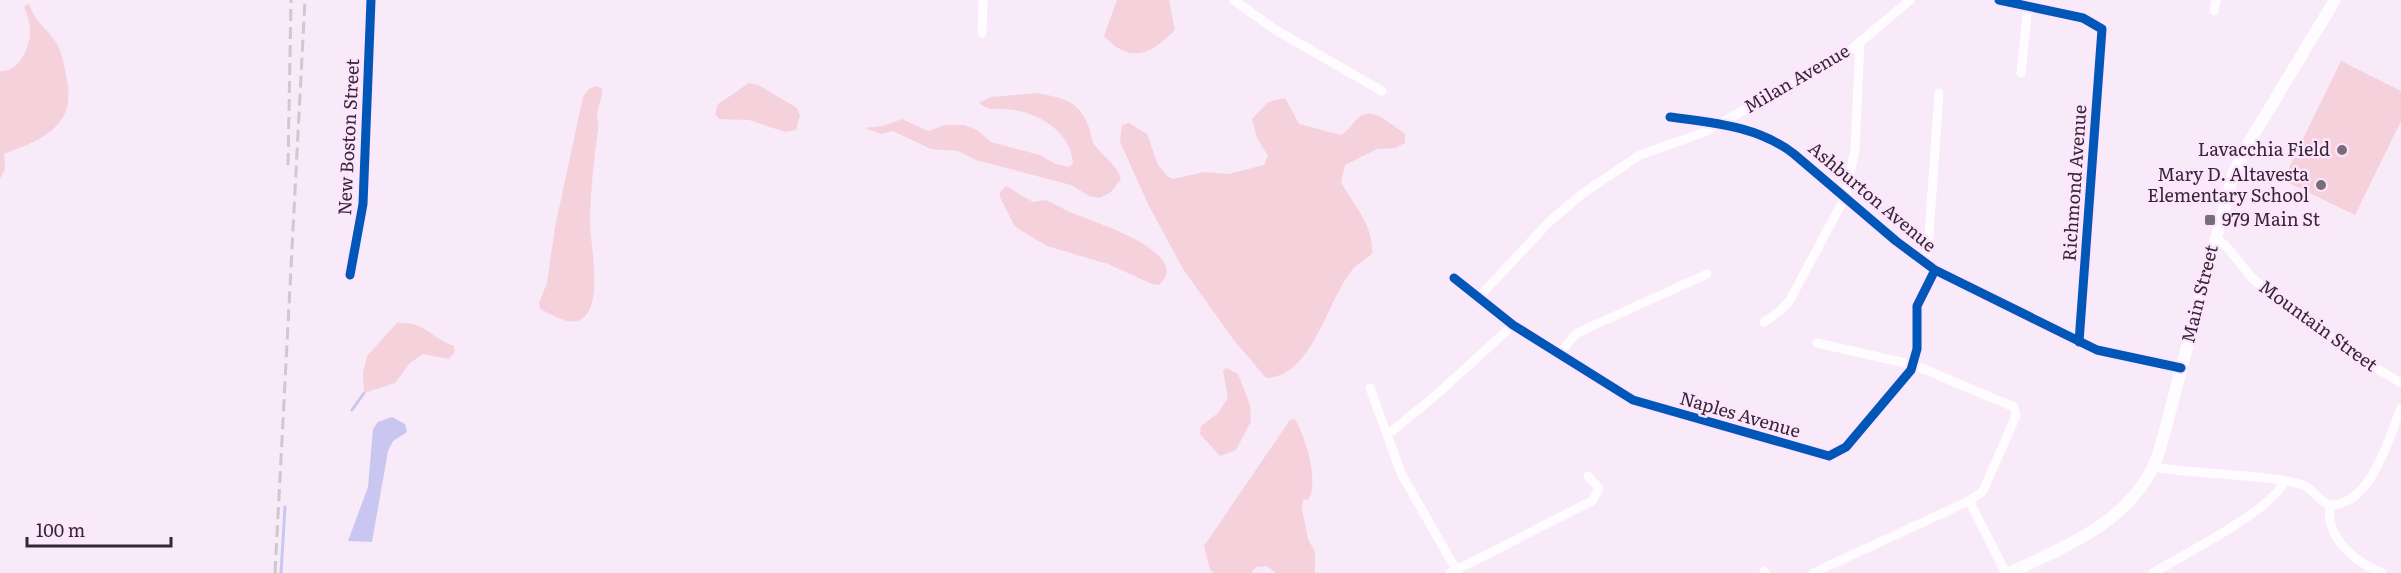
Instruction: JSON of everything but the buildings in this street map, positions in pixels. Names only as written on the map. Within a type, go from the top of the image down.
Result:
[{"type":"main road","name":"Main Street","points":[[2008,573],[2085,536],[2109,521],[2138,492],[2153,467],[2225,199],[2242,155],[2335,0]]},
{"type":"street","name":"New Boston Street","points":[[350,275],[363,204],[371,0]]},
{"type":"street","points":[[982,33],[983,0]]},
{"type":"street","points":[[1234,0],[1274,29],[1382,92]]},
{"type":"street","name":"Milan Avenue","points":[[1480,296],[1549,222],[1582,194],[1646,152],[1702,133],[1817,71],[1860,41],[1910,0]]},
{"type":"street","points":[[1999,0],[2028,6],[2021,73]]},
{"type":"street","points":[[2214,11],[2216,0]]},
{"type":"street","name":"Richmond Avenue","points":[[2028,6],[2083,18],[2100,26],[2103,32],[2079,342]]},
{"type":"street","points":[[1764,322],[1782,309],[1795,292],[1845,197],[1855,150],[1860,41]]},
{"type":"street","points":[[1922,262],[1928,249],[1939,93]]},
{"type":"street","name":"Ashburton Avenue","points":[[1670,117],[1747,129],[1779,143],[1922,262],[1935,270],[2079,342],[2116,356],[2181,369]]},
{"type":"street","name":"Mountain Street","points":[[2215,238],[2226,246],[2248,274],[2266,291],[2356,356],[2401,382]]},
{"type":"street","points":[[1914,365],[1917,306],[1935,270]]},
{"type":"street","points":[[1558,355],[1577,333],[1707,274]]},
{"type":"street","name":"Naples Avenue","points":[[1454,278],[1480,296],[1514,325],[1558,355],[1643,404],[1829,456],[1837,454],[1846,447],[1914,365]]},
{"type":"street","points":[[1387,435],[1435,396],[1514,325]]},
{"type":"street","points":[[1813,573],[1969,501],[1983,491],[2016,416],[2015,409],[2010,405],[1914,365],[1817,343]]},
{"type":"street","points":[[1370,388],[1410,492],[1455,572],[1592,501],[1599,488],[1588,476]]},
{"type":"street","points":[[2153,467],[2285,481],[2306,486],[2321,501],[2330,505],[2340,503],[2367,484],[2401,408]]},
{"type":"street","points":[[2153,573],[2266,503],[2285,481]]},
{"type":"street","points":[[1969,501],[2008,573]]},
{"type":"street","points":[[2330,505],[2331,524],[2350,555],[2365,566],[2382,573]]},
{"type":"shaded area","points":[[1117,0],[1169,0],[1175,30],[1149,50],[1141,53],[1123,51],[1104,36]]},
{"type":"shaded area","points":[[29,4],[60,51],[68,92],[67,107],[55,128],[33,142],[4,154],[5,169],[0,179],[0,71],[7,70],[18,63],[26,50],[30,29],[24,6]]},
{"type":"shaded area","name":"Lavacchia Field","points":[[2341,61],[2401,91],[2401,121],[2355,215],[2283,180]]},
{"type":"shaded area","points":[[749,83],[758,85],[797,108],[800,115],[796,130],[785,132],[749,120],[719,119],[715,114],[718,104]]},
{"type":"shaded area","points":[[597,86],[602,89],[597,115],[598,127],[590,205],[594,270],[593,299],[583,318],[572,322],[540,309],[539,303],[547,283],[555,227],[583,97],[589,89]]},
{"type":"shaded area","points":[[1037,93],[1064,99],[1081,112],[1095,145],[1114,165],[1121,179],[1111,192],[1100,198],[1089,196],[1071,185],[976,160],[958,151],[931,149],[893,131],[881,134],[864,128],[883,126],[902,119],[928,131],[946,125],[964,125],[977,130],[991,142],[1040,155],[1056,164],[1069,167],[1073,163],[1067,143],[1061,134],[1045,121],[1025,112],[991,109],[979,103],[991,97]]},
{"type":"shaded area","points":[[1285,98],[1299,124],[1341,135],[1358,118],[1370,114],[1376,115],[1405,134],[1405,143],[1395,148],[1377,149],[1345,165],[1341,182],[1370,234],[1372,254],[1355,267],[1344,282],[1317,334],[1296,365],[1282,374],[1266,378],[1233,339],[1183,269],[1149,206],[1120,142],[1122,125],[1129,123],[1147,134],[1158,165],[1167,176],[1173,179],[1204,172],[1228,174],[1264,165],[1268,156],[1257,138],[1252,119],[1268,102]]},
{"type":"shaded area","points":[[1006,186],[1033,202],[1046,200],[1071,213],[1122,233],[1154,251],[1164,262],[1166,273],[1159,285],[1108,264],[1047,246],[1020,230],[1014,225],[1000,197],[1000,192]]},
{"type":"shaded area","points":[[397,323],[421,327],[454,346],[455,351],[449,359],[423,354],[410,363],[395,383],[364,393],[363,372],[367,356]]},
{"type":"shaded area","points":[[1226,368],[1238,374],[1250,405],[1251,421],[1236,450],[1220,456],[1200,434],[1201,426],[1218,413],[1228,398],[1223,371]]},
{"type":"shaded area","points":[[1295,419],[1307,447],[1312,471],[1311,492],[1308,500],[1303,499],[1302,509],[1308,539],[1315,552],[1315,573],[1276,573],[1267,566],[1256,567],[1251,573],[1214,573],[1210,570],[1204,546],[1290,420]]},
{"type":"water","points":[[392,417],[405,424],[407,432],[393,441],[388,451],[372,542],[348,541],[368,487],[373,429],[378,422]]},
{"type":"waterway","points":[[352,410],[364,393]]},
{"type":"waterway","points":[[281,573],[285,507]]},
{"type":"railway","points":[[288,165],[291,0]]},
{"type":"railway","points":[[275,573],[305,0]]},
{"type":"cycle path","points":[[350,275],[363,204],[371,0]]},
{"type":"cycle path","points":[[1999,0],[2083,18],[2102,29],[2079,342]]},
{"type":"cycle path","points":[[1670,117],[1735,127],[1766,137],[1794,154],[1896,241],[1935,270],[2097,350],[2181,368]]},
{"type":"cycle path","points":[[1454,278],[1513,325],[1633,400],[1829,456],[1846,447],[1911,370],[1917,349],[1917,306],[1935,270]]},
{"type":"place","name":"Lavacchia Field","points":[[2342,150]]},
{"type":"place","name":"Mary D. Altavesta Elementary School","points":[[2321,185]]},
{"type":"place","name":"979 Main St","points":[[2210,220]]}]
